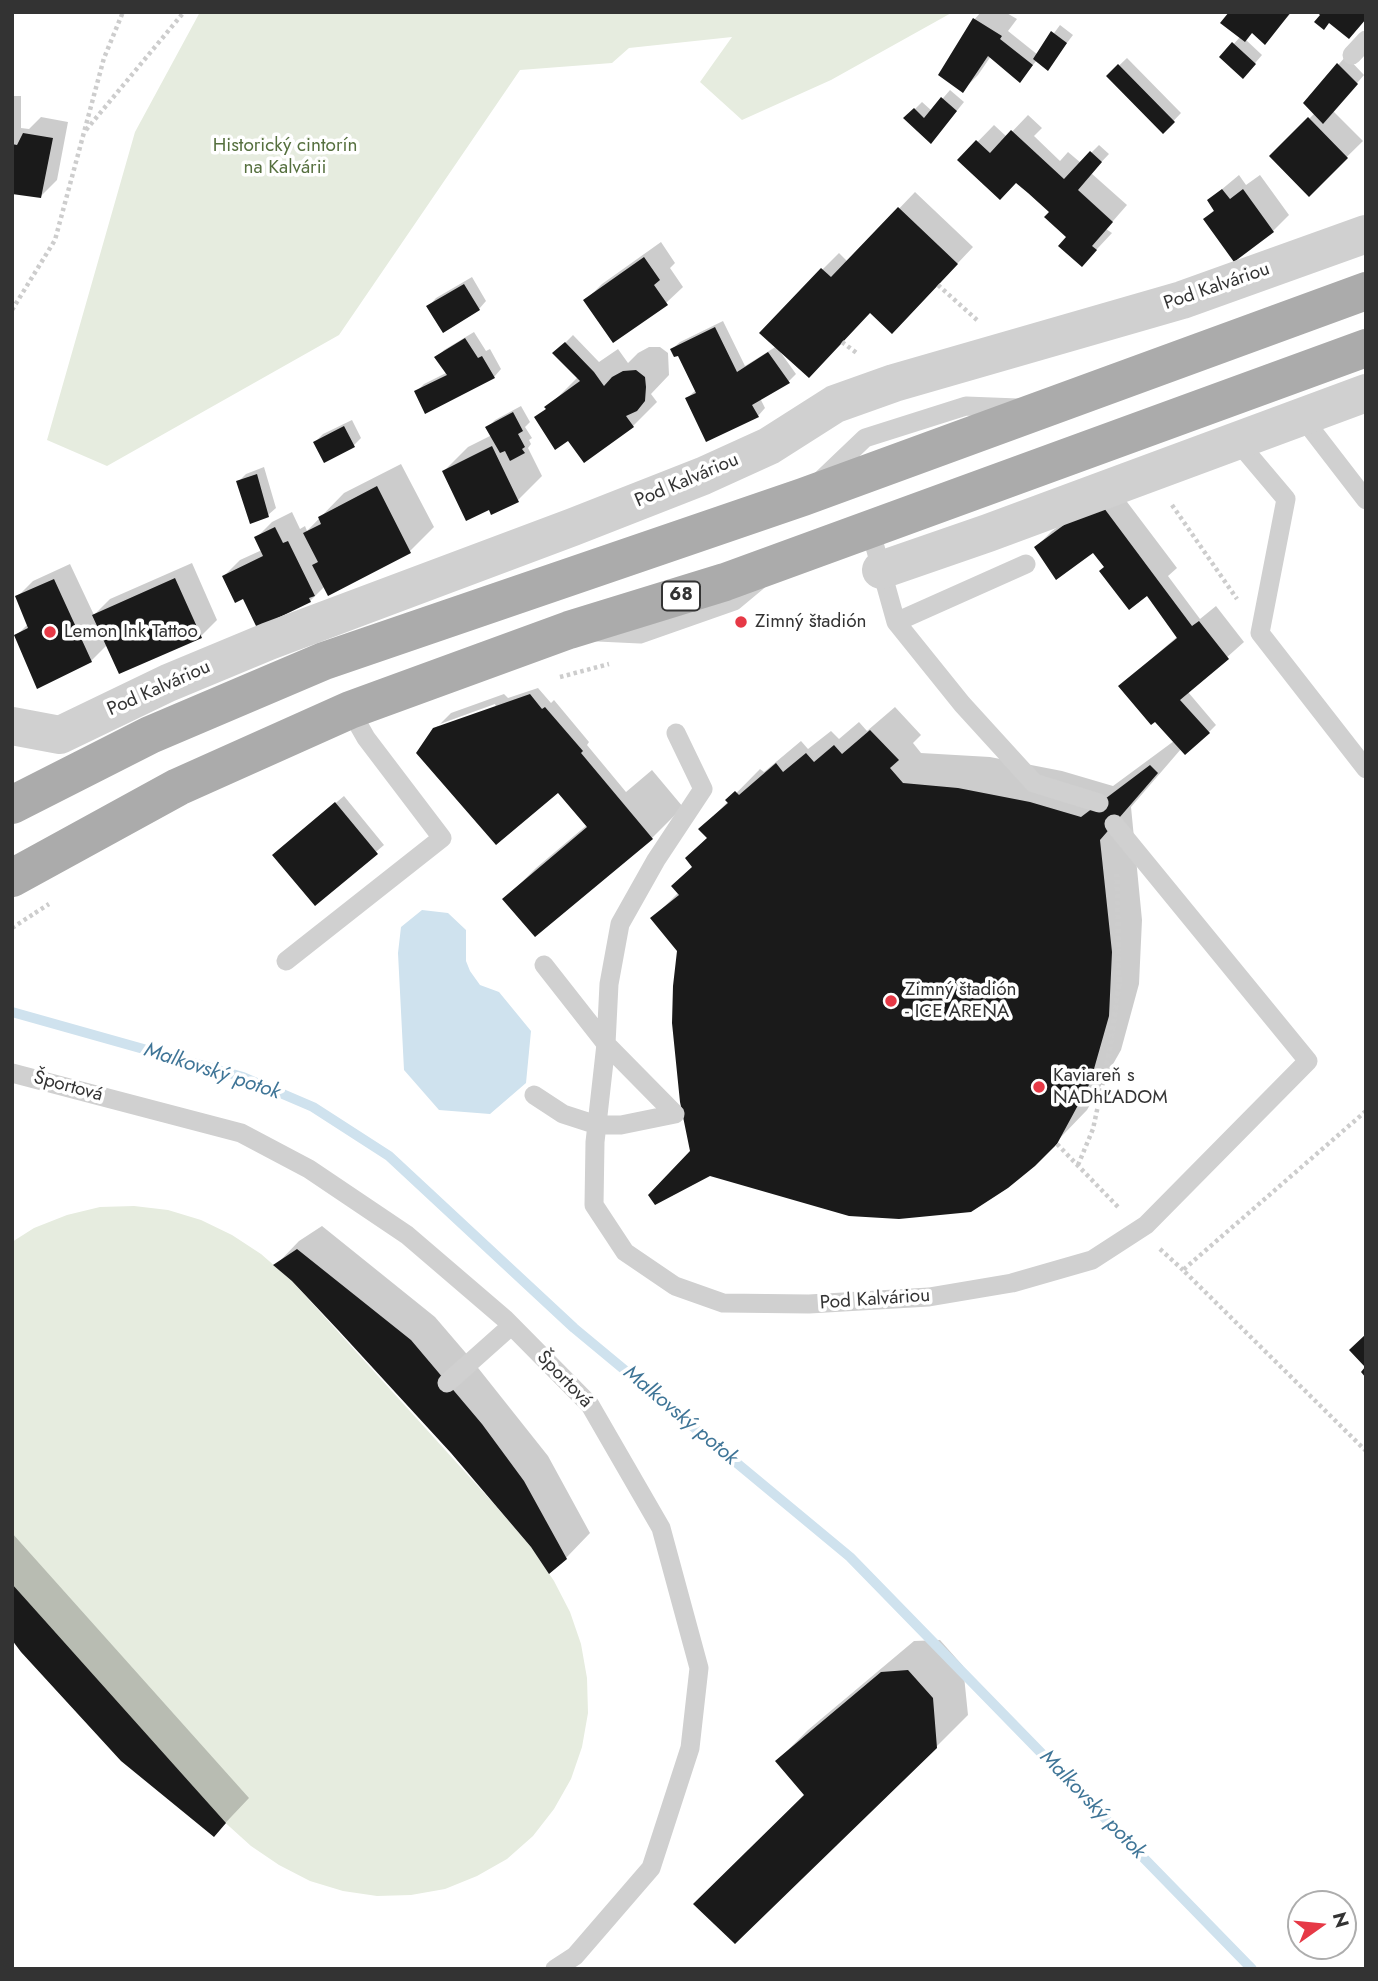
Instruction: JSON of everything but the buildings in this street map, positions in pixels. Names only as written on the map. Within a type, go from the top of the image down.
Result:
[{"type":"main road","name":"Pod Kalváriou","points":[[12,805],[150,735],[324,661],[803,497],[1366,291]]},
{"type":"main road","name":"68","points":[[12,878],[178,787],[349,710],[569,630],[725,582],[1366,348]]},
{"type":"street","name":"Pod Kalváriou","points":[[12,726],[60,735],[168,683],[269,641],[703,476],[769,446],[835,404],[1010,348],[1182,300],[1366,234]]},
{"type":"street","points":[[881,570],[1366,393]]},
{"type":"lane","points":[[1352,55],[1366,40]]},
{"type":"lane","points":[[1302,417],[1366,500]]},
{"type":"lane","points":[[1237,441],[1286,499],[1260,633],[1366,769]]},
{"type":"lane","points":[[870,529],[896,622],[962,704],[1034,783],[1099,803]]},
{"type":"lane","points":[[896,622],[1026,564]]},
{"type":"lane","points":[[286,961],[442,838],[366,737],[349,710]]},
{"type":"lane","name":"Pod Kalváriou","points":[[676,733],[703,789],[656,860],[620,924],[609,984],[597,1125],[594,1205],[625,1252],[675,1286],[723,1303],[809,1304],[929,1297],[1012,1283],[1092,1260],[1146,1225],[1308,1061],[1114,824]]},
{"type":"lane","points":[[534,1095],[563,1114],[597,1125],[621,1125],[675,1114],[606,1044],[544,965]]},
{"type":"lane","name":"Športová","points":[[12,1073],[241,1133],[309,1169],[407,1235],[512,1326],[590,1405],[661,1528],[699,1668],[690,1748],[651,1868],[575,1956],[555,1969]]},
{"type":"lane","points":[[447,1383],[512,1326]]},
{"type":"path","points":[[12,310],[55,240],[104,58],[123,12]]},
{"type":"path","points":[[84,133],[184,12]]},
{"type":"path","points":[[937,285],[1010,348]]},
{"type":"path","points":[[1166,495],[1260,633]]},
{"type":"path","points":[[1078,1166],[1093,1129],[1109,1054],[1119,985],[1114,824]]},
{"type":"path","points":[[1366,1111],[1182,1270],[1366,1451]]},
{"type":"green space","name":"Historický cintorín na Kalvárii","points":[[200,12],[953,12],[831,80],[742,120],[700,82],[732,37],[629,48],[612,63],[520,70],[339,335],[107,466],[47,440],[135,132]]},
{"type":"green space","points":[[134,1206],[168,1210],[201,1220],[232,1235],[261,1254],[292,1281],[531,1547],[554,1581],[570,1612],[581,1644],[587,1678],[588,1713],[582,1747],[571,1779],[554,1809],[533,1836],[507,1859],[477,1876],[445,1889],[411,1895],[377,1896],[343,1891],[310,1881],[279,1865],[251,1846],[220,1818],[12,1588],[12,1242],[34,1228],[67,1215],[100,1207]]},
{"type":"water","points":[[422,910],[448,913],[466,930],[466,961],[470,971],[480,985],[499,992],[531,1031],[526,1083],[490,1114],[439,1110],[404,1070],[398,953],[401,927]]},
{"type":"waterway","name":"Malkovský potok","points":[[12,1012],[243,1077],[313,1107],[389,1156],[574,1328],[850,1557],[1252,1969]]},
{"type":"place","name":"Zimný štadión","points":[[741,622]]},
{"type":"place","name":"Lemon Ink Tattoo","points":[[50,632]]},
{"type":"place","name":"Zimný štadión - ICE ARENA","points":[[891,1001]]},
{"type":"place","name":"Kaviareň s NADhĽADOM","points":[[1039,1087]]}]
